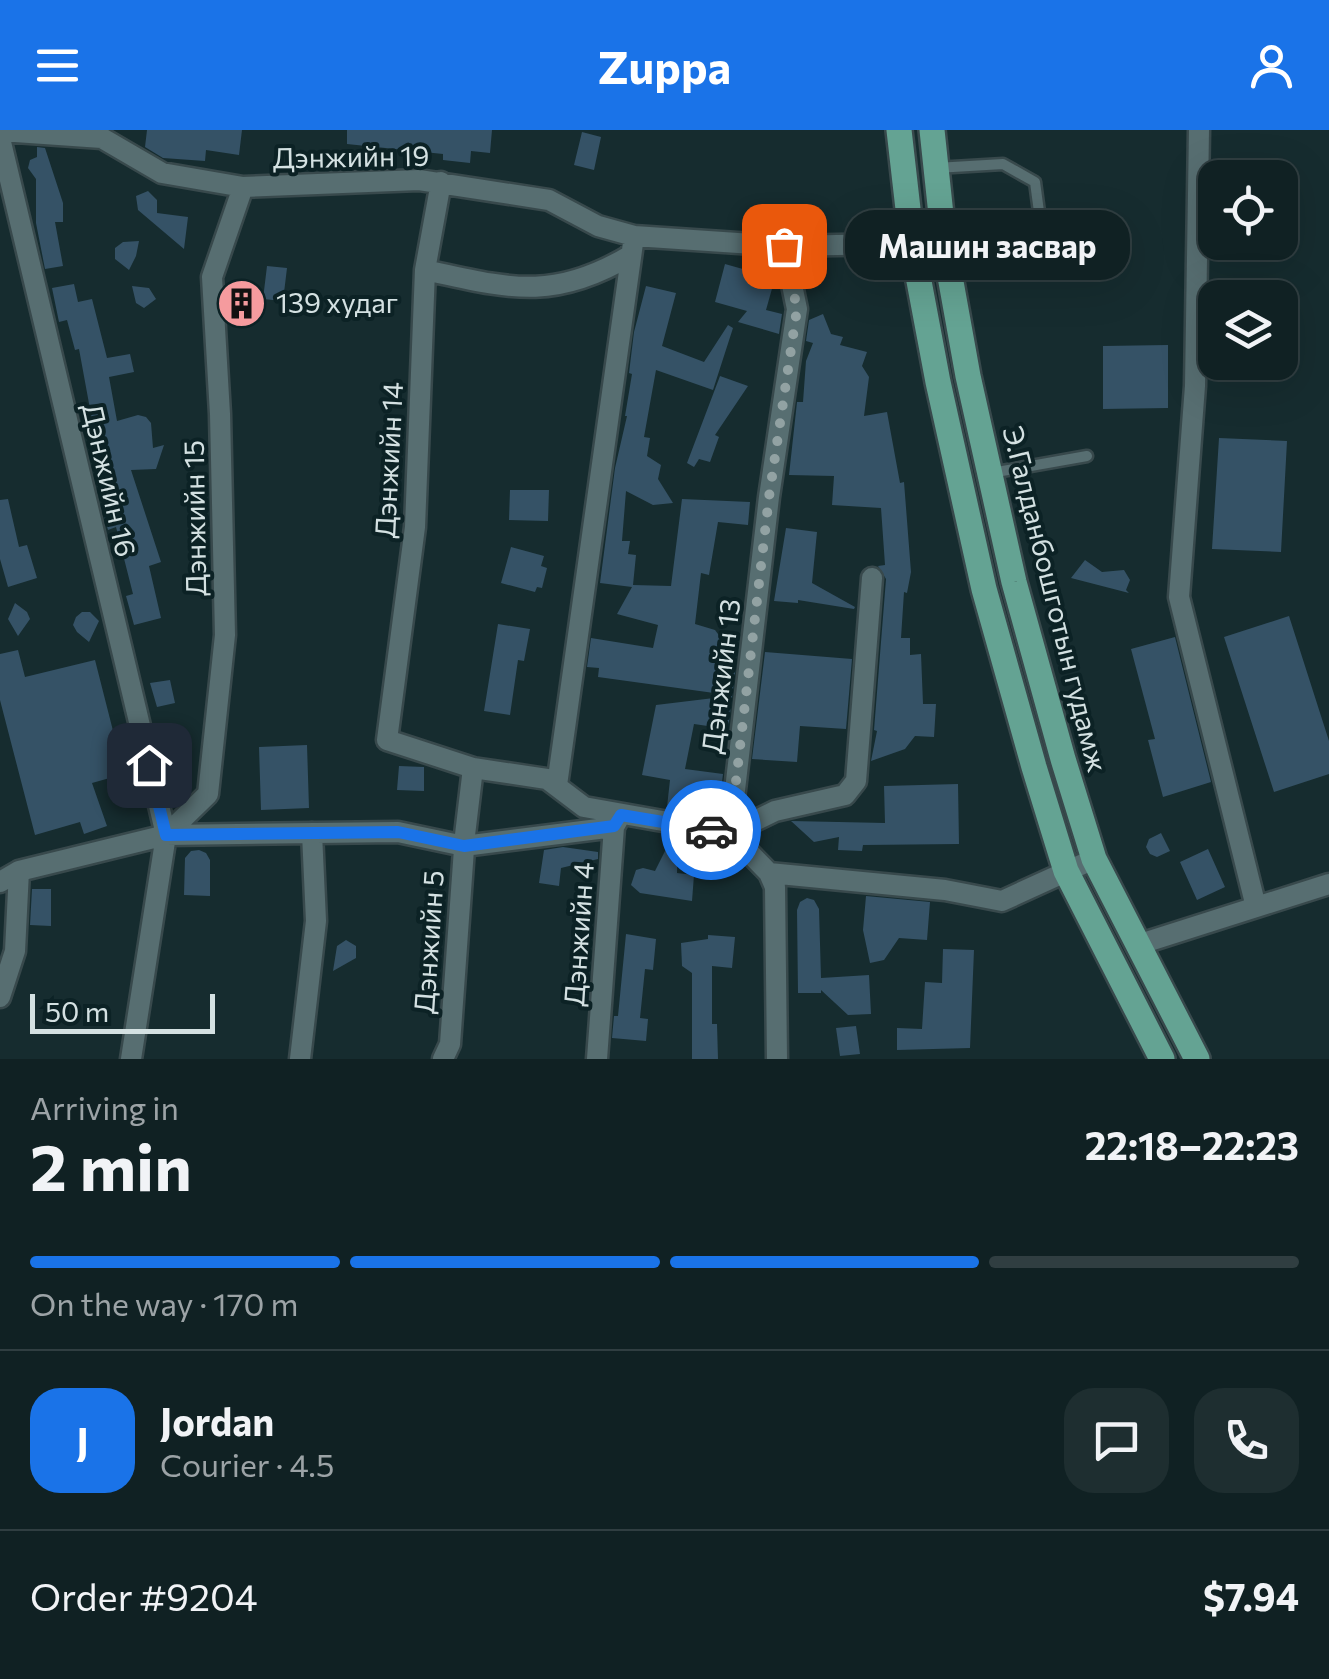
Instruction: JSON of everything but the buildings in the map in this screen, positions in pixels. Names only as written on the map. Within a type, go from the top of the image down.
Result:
[{"type":"main road","points":[[898,130],[912,244],[984,589],[1066,870],[1162,1059]]},
{"type":"main road","name":"Э.Галданбошготын гудамж","points":[[932,130],[944,242],[1014,582],[1094,859],[1197,1059]]},
{"type":"street","points":[[1199,130],[1195,386],[1179,596],[1256,907]]},
{"type":"street","name":"Дэнжийн 19","points":[[0,134],[102,138],[162,174],[243,188],[419,180],[549,200],[632,246],[944,242]]},
{"type":"street","name":"Дэнжийн 16","points":[[0,134],[166,835]]},
{"type":"street","name":"Дэнжийн 14","points":[[441,182],[425,270],[415,528],[387,740],[473,768]]},
{"type":"street","name":"Дэнжийн 15","points":[[166,835],[208,794],[225,636],[220,414],[212,277],[243,188]]},
{"type":"street","points":[[425,270],[509,288],[555,286],[606,270],[632,246]]},
{"type":"street","points":[[557,785],[632,246]]},
{"type":"street","name":"Дэнжийн 13","points":[[730,833],[769,497],[797,309],[784,246]]},
{"type":"street","points":[[0,882],[19,871],[166,835],[398,832],[464,846],[618,821],[730,833],[775,811],[845,795],[856,781],[872,578]]},
{"type":"street","points":[[473,768],[547,779],[584,807],[618,821]]},
{"type":"street","name":"Дэнжийн 5","points":[[444,1059],[450,1044],[473,768]]},
{"type":"street","name":"Дэнжийн 4","points":[[597,1059],[618,821]]},
{"type":"street","points":[[300,1059],[316,922],[312,833]]},
{"type":"street","points":[[730,833],[769,873],[775,888],[777,1059]]},
{"type":"street","points":[[130,1059],[166,835]]},
{"type":"street","points":[[769,873],[945,890],[1002,901],[1094,859]]},
{"type":"street","points":[[0,997],[15,951],[19,871]]},
{"type":"street","points":[[1137,945],[1329,884]]},
{"type":"lane","points":[[935,168],[1003,164],[1035,182],[1046,264]]},
{"type":"lane","points":[[990,473],[1087,456]]},
{"type":"way so far","points":[[711,830],[730,833],[769,497],[797,309],[784,246]]},
{"type":"place","name":"Машин засвар","points":[[784,246]]},
{"type":"place","name":"139 худаг","points":[[241,303]]},
{"type":"route","points":[[149,765],[166,835],[398,832],[464,846],[614,826],[621,815],[711,830]]}]
